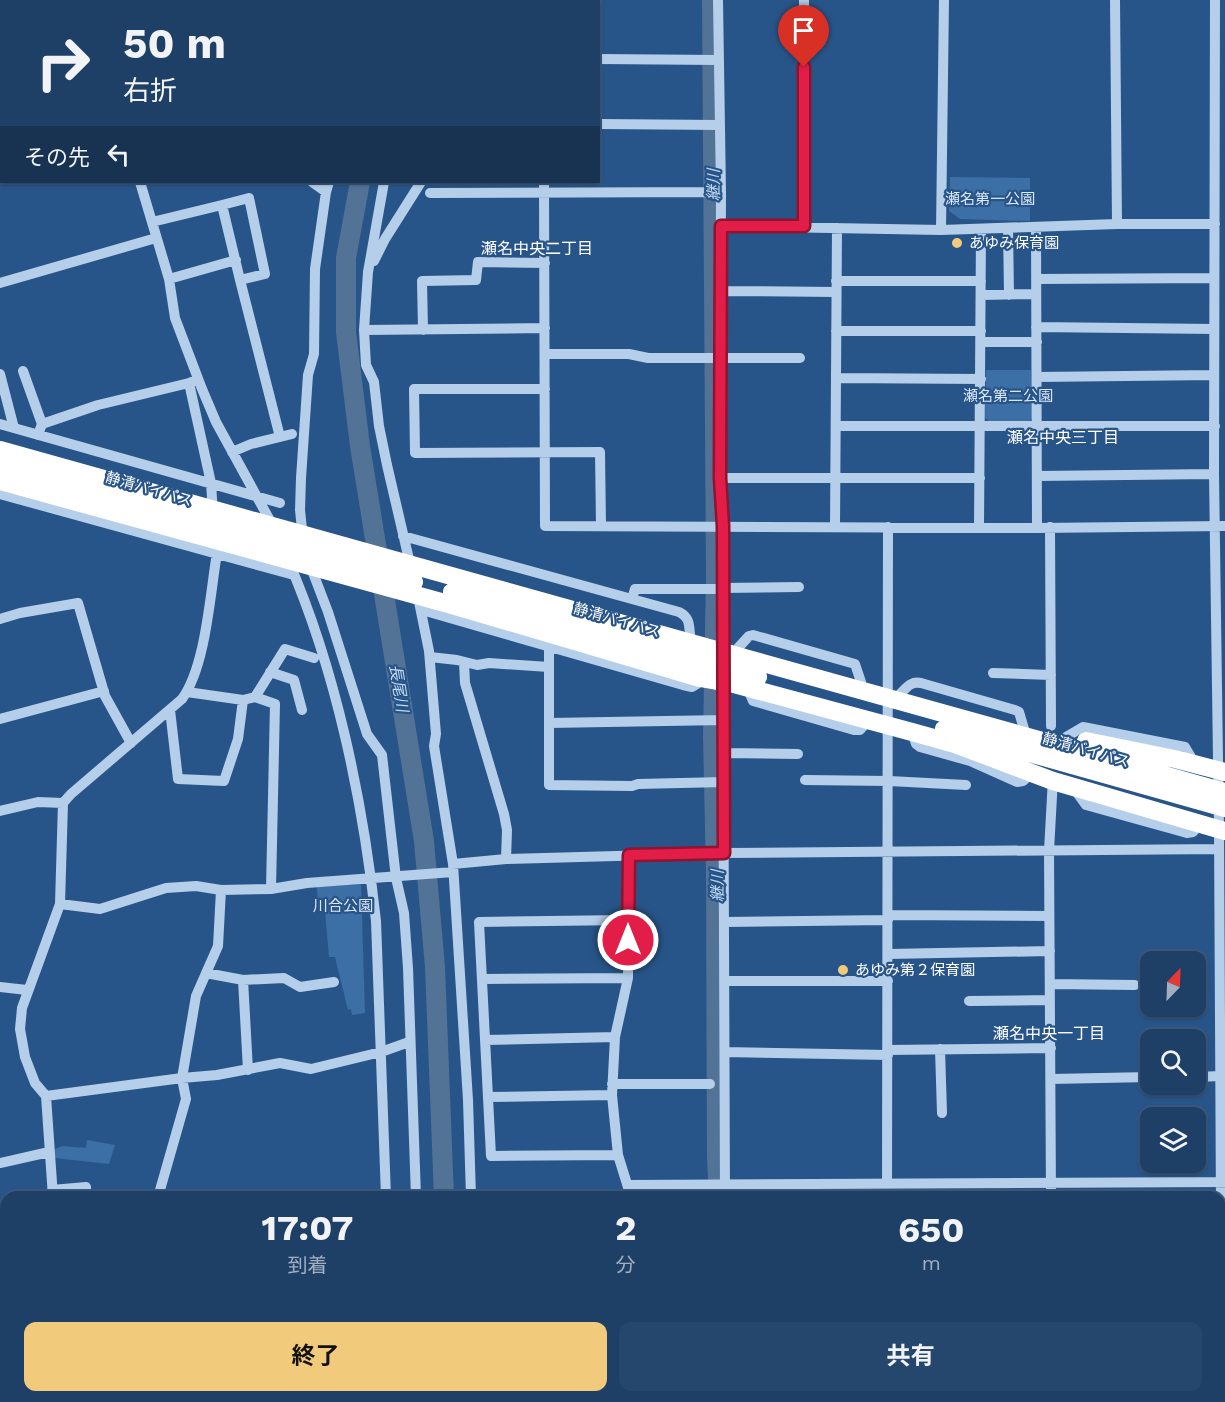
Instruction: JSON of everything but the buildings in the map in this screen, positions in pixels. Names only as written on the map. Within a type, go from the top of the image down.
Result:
[{"type":"highway","points":[[0,441],[463,568],[893,691],[1023,732],[1223,774]]},
{"type":"highway","name":"静清バイパス","points":[[0,450],[1023,732],[1225,792]]},
{"type":"highway","name":"静清バイパス","points":[[0,466],[919,728],[1225,808]]},
{"type":"highway","points":[[0,481],[441,602],[700,678],[747,687],[887,725],[919,728],[1223,827]]},
{"type":"highway","points":[[919,728],[1032,773],[1053,776],[1076,786],[1201,823],[1223,827]]},
{"type":"highway","points":[[1023,732],[1066,737],[1195,765],[1223,774]]},
{"type":"street","points":[[718,0],[721,192],[720,478],[723,587],[730,645],[723,682],[725,1191]]},
{"type":"street","points":[[804,0],[804,226]]},
{"type":"street","points":[[941,230],[944,0]]},
{"type":"street","points":[[1115,0],[1117,224]]},
{"type":"street","points":[[628,1185],[1223,1182],[1219,849],[1223,827],[1220,526],[1214,474],[1215,426],[1220,390],[1215,375],[1214,278],[1215,224],[1220,190],[1220,104],[1215,0]]},
{"type":"street","points":[[600,59],[719,60]]},
{"type":"street","points":[[600,124],[720,125]]},
{"type":"street","points":[[0,811],[38,801],[63,803],[170,710],[187,692],[200,663],[217,553],[211,483],[194,381],[175,318],[169,279],[140,183]]},
{"type":"street","points":[[384,183],[368,272],[364,330],[366,365],[374,382],[379,426],[422,610],[430,657],[436,734],[434,746],[452,869],[468,1100],[471,1191]]},
{"type":"street","points":[[368,272],[384,239],[420,183]]},
{"type":"street","points":[[544,183],[545,526],[1037,528],[1220,526]]},
{"type":"street","points":[[328,187],[315,269],[314,354],[308,375],[300,510],[304,543],[315,580],[328,612],[368,734],[382,755],[405,924],[416,1191]]},
{"type":"street","points":[[430,193],[721,192]]},
{"type":"street","points":[[152,222],[249,198],[265,274],[240,280]]},
{"type":"street","points":[[222,205],[280,437]]},
{"type":"street","points":[[721,226],[941,230],[1117,224],[1215,224]]},
{"type":"street","points":[[1036,227],[1037,528]]},
{"type":"street","points":[[835,527],[837,228]]},
{"type":"street","points":[[1008,228],[1009,295]]},
{"type":"street","points":[[979,527],[981,229]]},
{"type":"street","points":[[0,283],[156,238]]},
{"type":"street","points":[[169,279],[236,260]]},
{"type":"street","points":[[423,330],[423,281],[476,279],[478,262],[544,263]]},
{"type":"street","points":[[1036,279],[1214,278]]},
{"type":"street","points":[[721,291],[981,280]]},
{"type":"street","points":[[981,295],[1036,294]]},
{"type":"street","points":[[1036,327],[1214,329]]},
{"type":"street","points":[[364,330],[545,328]]},
{"type":"street","points":[[836,331],[981,331]]},
{"type":"street","points":[[981,342],[1037,342]]},
{"type":"street","points":[[545,354],[629,354],[648,358],[800,358]]},
{"type":"street","points":[[23,371],[40,430]]},
{"type":"street","points":[[0,374],[14,428]]},
{"type":"street","points":[[1037,377],[1215,375]]},
{"type":"street","points":[[836,378],[981,379]]},
{"type":"street","points":[[40,430],[98,405],[194,381]]},
{"type":"street","points":[[194,381],[270,520],[294,575],[321,647],[346,740],[371,879],[376,921],[386,1191]]},
{"type":"street","points":[[545,389],[414,389],[415,453],[600,452],[600,526]]},
{"type":"street","points":[[0,424],[14,428],[40,430],[280,503]]},
{"type":"street","points":[[836,426],[1215,426]]},
{"type":"street","points":[[232,452],[252,444],[292,434]]},
{"type":"street","points":[[1037,476],[1214,474]]},
{"type":"street","points":[[720,478],[980,478]]},
{"type":"street","points":[[0,494],[294,575]]},
{"type":"street","points":[[887,1191],[889,781],[887,725],[893,691],[888,527]]},
{"type":"street","points":[[1050,527],[1051,726]]},
{"type":"street","points":[[403,536],[686,616],[689,620],[690,634]]},
{"type":"street","points":[[632,599],[635,588],[799,587]]},
{"type":"street","points":[[0,619],[78,603],[104,691],[131,743]]},
{"type":"street","points":[[422,610],[683,685],[692,687],[700,678]]},
{"type":"street","points":[[549,646],[549,785],[632,786],[638,784],[724,783]]},
{"type":"street","points":[[255,697],[285,648],[314,658]]},
{"type":"street","points":[[430,657],[477,665],[489,663],[549,667]]},
{"type":"street","points":[[465,662],[465,683],[504,814],[507,830],[506,859]]},
{"type":"street","points":[[270,672],[294,680],[302,710]]},
{"type":"street","points":[[993,673],[1051,675]]},
{"type":"street","points":[[0,718],[104,691]]},
{"type":"street","points":[[187,692],[243,700],[255,697],[275,704],[271,889]]},
{"type":"street","points":[[170,710],[178,779],[224,781],[238,739],[243,700]]},
{"type":"street","points":[[549,723],[724,720]]},
{"type":"street","points":[[724,753],[798,754]]},
{"type":"street","points":[[1051,1191],[1049,851],[1053,776]]},
{"type":"street","points":[[805,780],[966,785]]},
{"type":"street","points":[[52,1191],[46,1096],[35,1083],[25,1057],[21,1029],[22,1008],[27,990],[60,904],[63,803]]},
{"type":"street","points":[[60,904],[100,909],[166,888],[196,886],[221,890],[271,889],[307,883],[398,877],[506,859],[724,853],[1219,849]]},
{"type":"street","points":[[629,855],[628,978],[615,1037],[612,1089],[618,1155],[630,1191]]},
{"type":"street","points":[[160,1191],[186,1099],[182,1078],[196,996],[218,946],[221,890]]},
{"type":"street","points":[[724,922],[888,917],[1049,916]]},
{"type":"street","points":[[618,1155],[491,1156],[479,922],[627,920]]},
{"type":"street","points":[[888,954],[1050,951]]},
{"type":"street","points":[[206,973],[243,980],[284,978],[300,987],[334,982]]},
{"type":"street","points":[[482,979],[628,978]]},
{"type":"street","points":[[243,980],[248,1070]]},
{"type":"street","points":[[725,981],[888,981]]},
{"type":"street","points":[[1050,984],[1135,985]]},
{"type":"street","points":[[0,987],[27,990]]},
{"type":"street","points":[[969,1001],[1050,1000]]},
{"type":"street","points":[[485,1040],[615,1037]]},
{"type":"street","points":[[46,1096],[182,1078],[217,1076],[280,1063],[311,1069],[381,1052],[410,1042]]},
{"type":"street","points":[[725,1052],[888,1052],[1051,1048]]},
{"type":"street","points":[[940,1049],[942,1113]]},
{"type":"street","points":[[1206,1077],[1221,1076]]},
{"type":"street","points":[[1051,1079],[1140,1077]]},
{"type":"street","points":[[488,1097],[710,1084]]},
{"type":"street","points":[[0,1163],[50,1152]]},
{"type":"street","points":[[67,1191],[86,1187],[86,1191]]},
{"type":"green space","name":"瀬名第一公園","points":[[950,177],[1030,178],[1030,221],[960,219],[949,211]]},
{"type":"green space","name":"瀬名第二公園","points":[[986,370],[1031,370],[1032,418],[1029,422],[990,422],[985,418]]},
{"type":"green space","name":"川合公園","points":[[361,884],[365,1013],[352,1015],[351,1009],[348,1010],[335,957],[329,957],[325,911],[318,910],[317,887]]},
{"type":"green space","points":[[87,1140],[115,1145],[109,1164],[55,1158],[55,1149],[62,1146],[86,1148]]},
{"type":"waterway","name":"継川","points":[[712,0],[716,576],[713,737],[719,1191]]},
{"type":"waterway","name":"長尾川","points":[[360,183],[346,258],[346,332],[360,446],[424,841],[435,967],[444,1191]]},
{"type":"place","name":"あゆみ保育園","points":[[957,243]]},
{"type":"place","name":"あゆみ第２保育園","points":[[843,970]]},
{"type":"district","name":"瀬名中央二丁目","points":[[537,248]]},
{"type":"district","name":"瀬名中央三丁目","points":[[1063,437]]},
{"type":"district","name":"瀬名中央一丁目","points":[[1049,1033]]},
{"type":"route","points":[[628,940],[629,855],[724,853],[723,526],[720,478],[721,226],[804,226],[804,67]]}]
